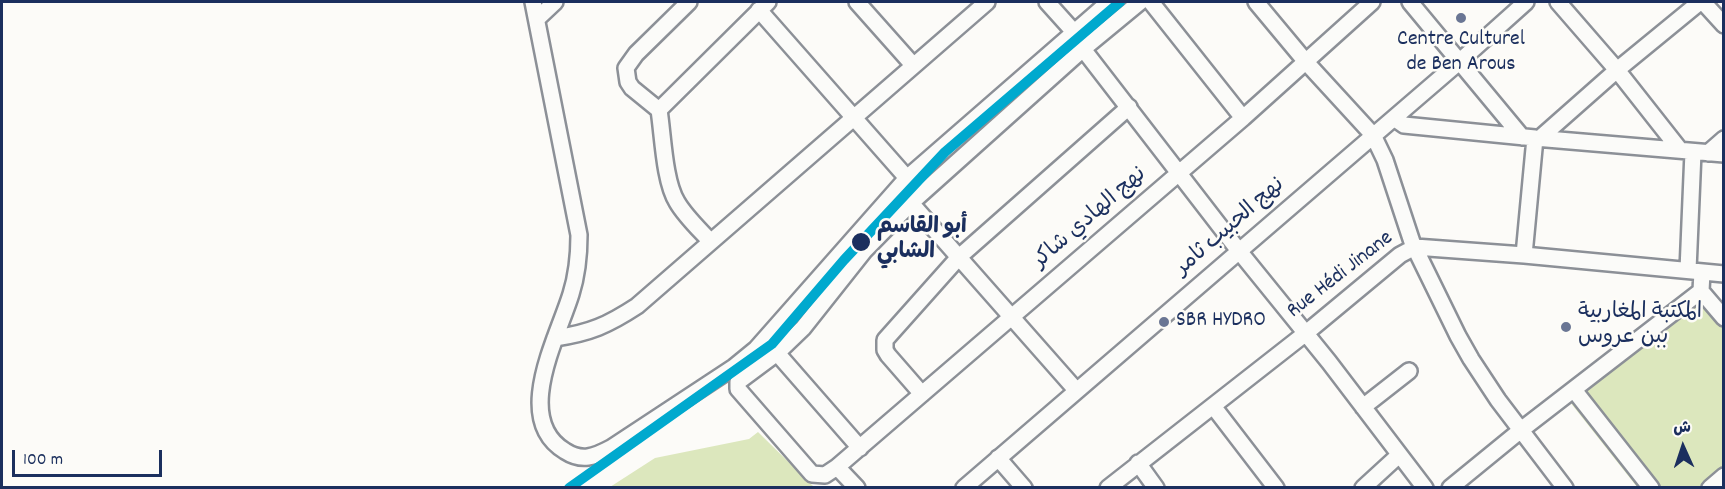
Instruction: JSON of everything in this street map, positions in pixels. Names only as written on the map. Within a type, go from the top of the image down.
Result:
[{"type":"street","points":[[533,2],[538,18],[579,235],[576,275],[540,387],[542,419],[556,446],[584,459],[612,448],[756,350],[907,178],[1109,2]]},
{"type":"street","points":[[538,18],[555,2]]},
{"type":"street","points":[[689,2],[636,54],[627,68],[628,82],[659,110],[673,195],[710,241]]},
{"type":"street","points":[[555,338],[594,330],[637,306],[987,2]]},
{"type":"street","points":[[1047,2],[1074,32]]},
{"type":"street","points":[[860,447],[777,353],[803,328],[864,251],[911,203],[1083,49],[1140,2]]},
{"type":"street","points":[[1151,2],[1243,118]]},
{"type":"street","points":[[1256,2],[1306,62],[1373,135],[1382,152],[1415,247],[1471,359],[1565,488]]},
{"type":"street","name":"نهج الهادي شاكر","points":[[777,353],[738,382],[736,386],[812,474],[825,476],[1243,118],[1372,2]]},
{"type":"street","points":[[1410,2],[1459,62],[1532,138]]},
{"type":"street","name":"نهج الحبيب ثامر","points":[[964,488],[1526,2]]},
{"type":"street","points":[[1558,2],[1617,70],[1701,153],[1695,271],[1701,291],[1724,318]]},
{"type":"street","points":[[1524,255],[1532,138],[1701,2],[1724,25]]},
{"type":"street","points":[[865,4],[913,65]]},
{"type":"street","points":[[659,110],[764,6],[853,117],[907,178],[907,196],[911,203],[1076,390]]},
{"type":"street","points":[[1083,49],[1425,488]]},
{"type":"street","points":[[922,394],[885,350],[885,340],[959,257],[1129,107]]},
{"type":"street","points":[[1394,118],[1404,125],[1701,153],[1724,139]]},
{"type":"street","name":"Rue Hédi Jinane","points":[[1108,488],[1306,333],[1400,255],[1415,247],[1724,274]]},
{"type":"street","points":[[1450,488],[1701,291]]},
{"type":"street","points":[[1363,407],[1409,371]]},
{"type":"street","points":[[1574,390],[1651,488]]},
{"type":"street","points":[[1213,406],[1276,488]]},
{"type":"street","points":[[1363,488],[1399,455]]},
{"type":"street","points":[[998,458],[1024,488]]},
{"type":"street","points":[[1138,463],[1156,488]]},
{"type":"street","points":[[837,467],[857,488]]},
{"type":"street","points":[[1710,488],[1724,476]]},
{"type":"green space","points":[[1703,292],[1723,318],[1723,487],[1637,487],[1566,397]]},
{"type":"green space","points":[[758,432],[814,487],[610,487],[655,458],[749,439]]},
{"type":"transit line","points":[[569,488],[772,344],[844,260],[945,152],[1120,2]]},
{"type":"place","name":"Centre Culturel de Ben Arous","points":[[1461,18]]},
{"type":"place","name":"أبو القاسم الشابي","points":[[861,242]]},
{"type":"place","name":"SBR HYDRO","points":[[1164,322]]},
{"type":"place","name":"المكتبة المغاربية ببن عروس","points":[[1566,327]]}]
